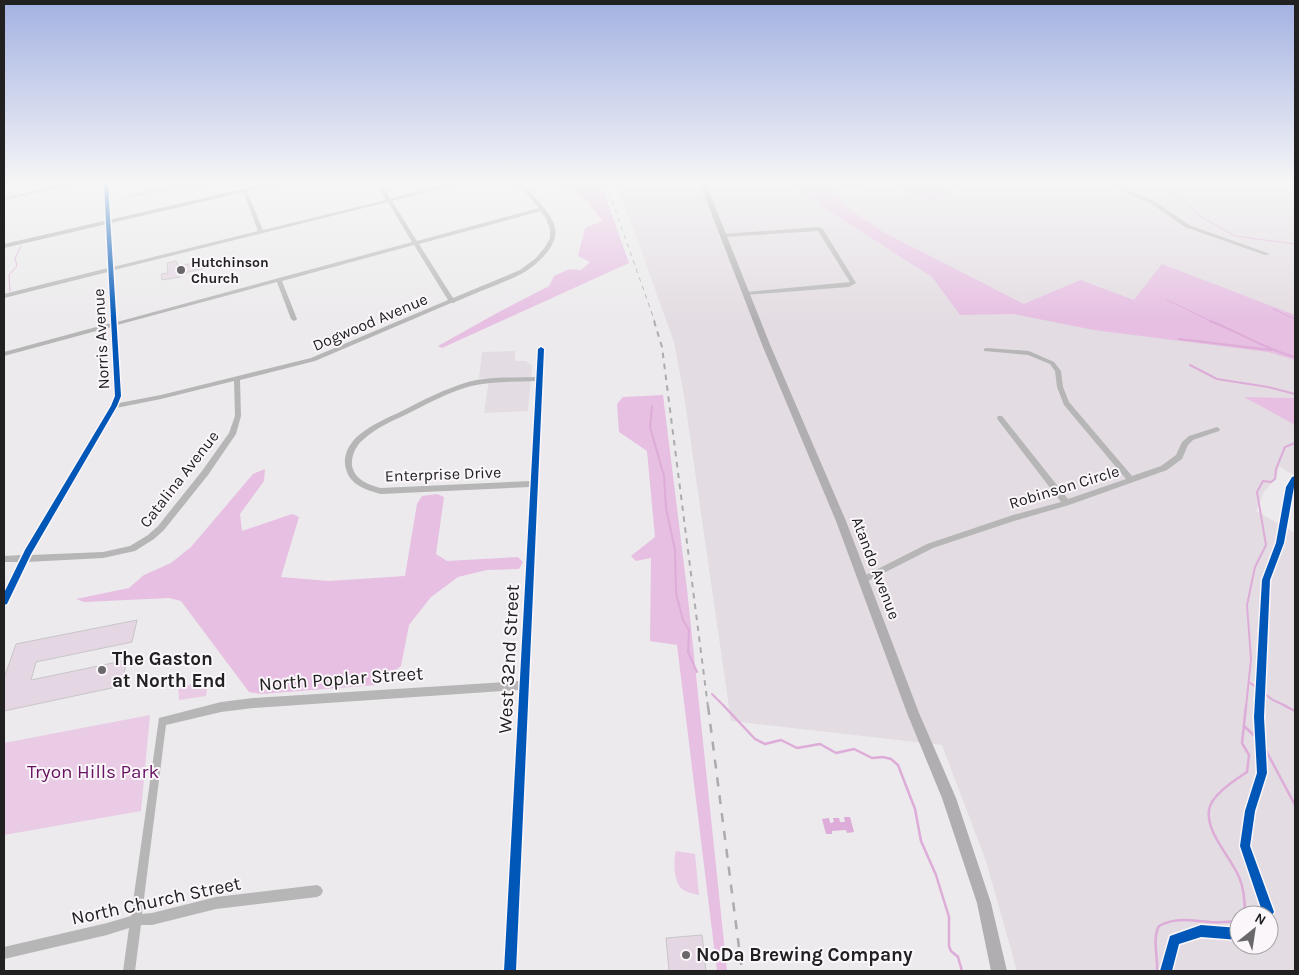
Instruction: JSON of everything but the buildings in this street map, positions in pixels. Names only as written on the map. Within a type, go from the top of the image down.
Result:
[{"type":"main road","points":[[4,246],[76,230]]},
{"type":"main road","name":"Atando Avenue","points":[[722,230],[805,439],[841,521],[964,840],[984,903],[999,971]]},
{"type":"street","name":"Norris Avenue","points":[[4,601],[25,558],[114,406],[118,393],[109,230]]},
{"type":"street","points":[[4,296],[271,230]]},
{"type":"street","points":[[406,230],[452,302]]},
{"type":"street","points":[[4,354],[468,230]]},
{"type":"street","name":"Dogwood Avenue","points":[[114,406],[158,398],[313,360],[512,277],[541,257],[550,245],[554,230]]},
{"type":"street","points":[[724,235],[799,230]]},
{"type":"street","points":[[747,294],[852,284],[821,230]]},
{"type":"street","points":[[1197,230],[1267,254]]},
{"type":"street","points":[[279,280],[294,319]]},
{"type":"street","name":"West 32nd Street","points":[[510,971],[541,348]]},
{"type":"street","name":"Robinson Circle","points":[[863,580],[930,546],[1132,480],[1066,403],[1060,387],[1058,371],[1052,363],[1030,353],[986,350]]},
{"type":"street","name":"Catalina Avenue","points":[[4,558],[87,557],[116,553],[132,549],[156,534],[207,470],[232,434],[238,416],[237,379]]},
{"type":"street","name":"Enterprise Drive","points":[[534,484],[381,491],[365,486],[357,481],[349,469],[348,460],[353,446],[366,432],[460,387],[480,382],[539,379]]},
{"type":"street","points":[[1000,418],[1066,503]]},
{"type":"street","points":[[1132,480],[1172,464],[1182,452],[1186,442],[1200,434],[1216,429]]},
{"type":"street","name":"North Poplar Street","points":[[135,920],[162,721],[222,707],[253,703],[524,685]]},
{"type":"street","name":"North Church Street","points":[[4,953],[107,929],[135,920],[152,919],[231,900],[317,891]]},
{"type":"street","points":[[129,971],[135,920]]},
{"type":"shaded area","points":[[585,230],[617,230],[629,263],[442,348],[438,346],[549,286],[554,276],[569,269],[581,270],[590,262],[578,256]]},
{"type":"shaded area","points":[[633,230],[1295,230],[1295,398],[1245,397],[1295,425],[1295,476],[1279,466],[1277,477],[1264,492],[1256,511],[1295,533],[1295,971],[1017,971],[986,861],[942,745],[731,721],[684,395],[674,342]]},
{"type":"shaded area","points":[[858,230],[880,230],[1024,304],[1080,280],[1134,300],[1162,264],[1295,315],[1295,360],[1268,352],[1094,330],[1014,314],[960,315],[932,277]]},
{"type":"shaded area","points":[[515,351],[515,361],[526,361],[532,366],[528,411],[484,413],[489,379],[479,378],[482,352]]},
{"type":"shaded area","points":[[663,395],[687,589],[727,971],[717,971],[677,645],[650,641],[651,558],[636,561],[631,556],[655,537],[647,451],[619,432],[617,404],[623,397]]},
{"type":"shaded area","points":[[1244,397],[1295,398],[1295,425]]},
{"type":"shaded area","points":[[265,469],[264,481],[240,514],[242,531],[292,514],[299,517],[281,577],[329,581],[405,576],[417,504],[422,496],[437,494],[444,497],[436,554],[447,561],[518,557],[523,562],[519,569],[487,570],[458,577],[431,597],[409,625],[401,666],[376,685],[261,694],[249,692],[181,601],[169,598],[84,602],[76,599],[129,588],[144,575],[171,563],[191,547],[253,474]]},
{"type":"shaded area","points":[[844,817],[850,817],[854,832],[847,833],[846,830],[832,831],[832,834],[826,834],[822,819],[829,818],[830,823],[834,822],[833,818],[839,818],[840,822],[845,822]]},
{"type":"green space","points":[[208,681],[206,696],[179,700],[178,687]]},
{"type":"green space","name":"Tryon Hills Park","points":[[150,715],[141,811],[4,835],[4,743]]},
{"type":"green space","points":[[676,851],[695,854],[699,895],[684,890],[678,884],[675,870]]},
{"type":"waterway","points":[[1223,230],[1235,236],[1295,244]]},
{"type":"waterway","points":[[10,291],[9,275],[17,266],[15,258],[21,246]]},
{"type":"waterway","points":[[1167,300],[1213,322]]},
{"type":"waterway","points":[[1273,309],[1295,319]]},
{"type":"waterway","points":[[1210,321],[1273,350],[1295,357]]},
{"type":"waterway","points":[[1179,339],[1271,350]]},
{"type":"waterway","points":[[1190,365],[1217,379],[1268,387],[1295,394]]},
{"type":"waterway","points":[[652,406],[650,427],[664,476],[666,508],[675,550],[676,593],[683,620],[689,630],[688,652],[697,672]]},
{"type":"waterway","points":[[1246,707],[1251,659],[1247,605],[1255,567],[1266,545],[1257,492],[1263,481],[1271,482],[1275,479],[1276,469],[1285,447],[1295,443]]},
{"type":"waterway","points":[[1249,682],[1273,700],[1288,707]]},
{"type":"waterway","points":[[712,694],[724,706]]},
{"type":"waterway","points":[[724,706],[755,739],[765,744],[781,740],[797,748],[820,744],[836,753],[854,749],[872,758],[883,757],[891,759],[898,765],[915,809],[921,841],[936,875],[949,917],[949,946],[951,951],[958,957],[962,971]]},
{"type":"waterway","points":[[1244,905],[1241,881],[1215,836],[1209,819],[1209,810],[1219,793],[1247,772],[1249,755],[1242,743],[1246,706]]},
{"type":"waterway","points":[[1285,706],[1295,711]]},
{"type":"waterway","points":[[1244,726],[1262,743],[1295,805]]},
{"type":"waterway","points":[[1157,971],[1156,936],[1159,926],[1177,920],[1229,922]]},
{"type":"railway","points":[[622,230],[655,322]]},
{"type":"railway","points":[[654,321],[662,347],[708,707]]},
{"type":"railway","points":[[708,706],[742,971]]},
{"type":"cycle path","points":[[4,601],[28,552],[114,406],[118,396],[109,230]]},
{"type":"cycle path","points":[[510,971],[541,349]]},
{"type":"cycle path","points":[[1266,905],[1245,846],[1250,811],[1262,773],[1259,717],[1266,580],[1280,543],[1290,487],[1295,479]]},
{"type":"cycle path","points":[[1166,971],[1174,940],[1201,931],[1229,933]]},
{"type":"place","name":"Hutchinson Church","points":[[181,270]]},
{"type":"place","name":"The Gaston at North End","points":[[102,670]]},
{"type":"place","name":"NoDa Brewing Company","points":[[686,955]]}]
